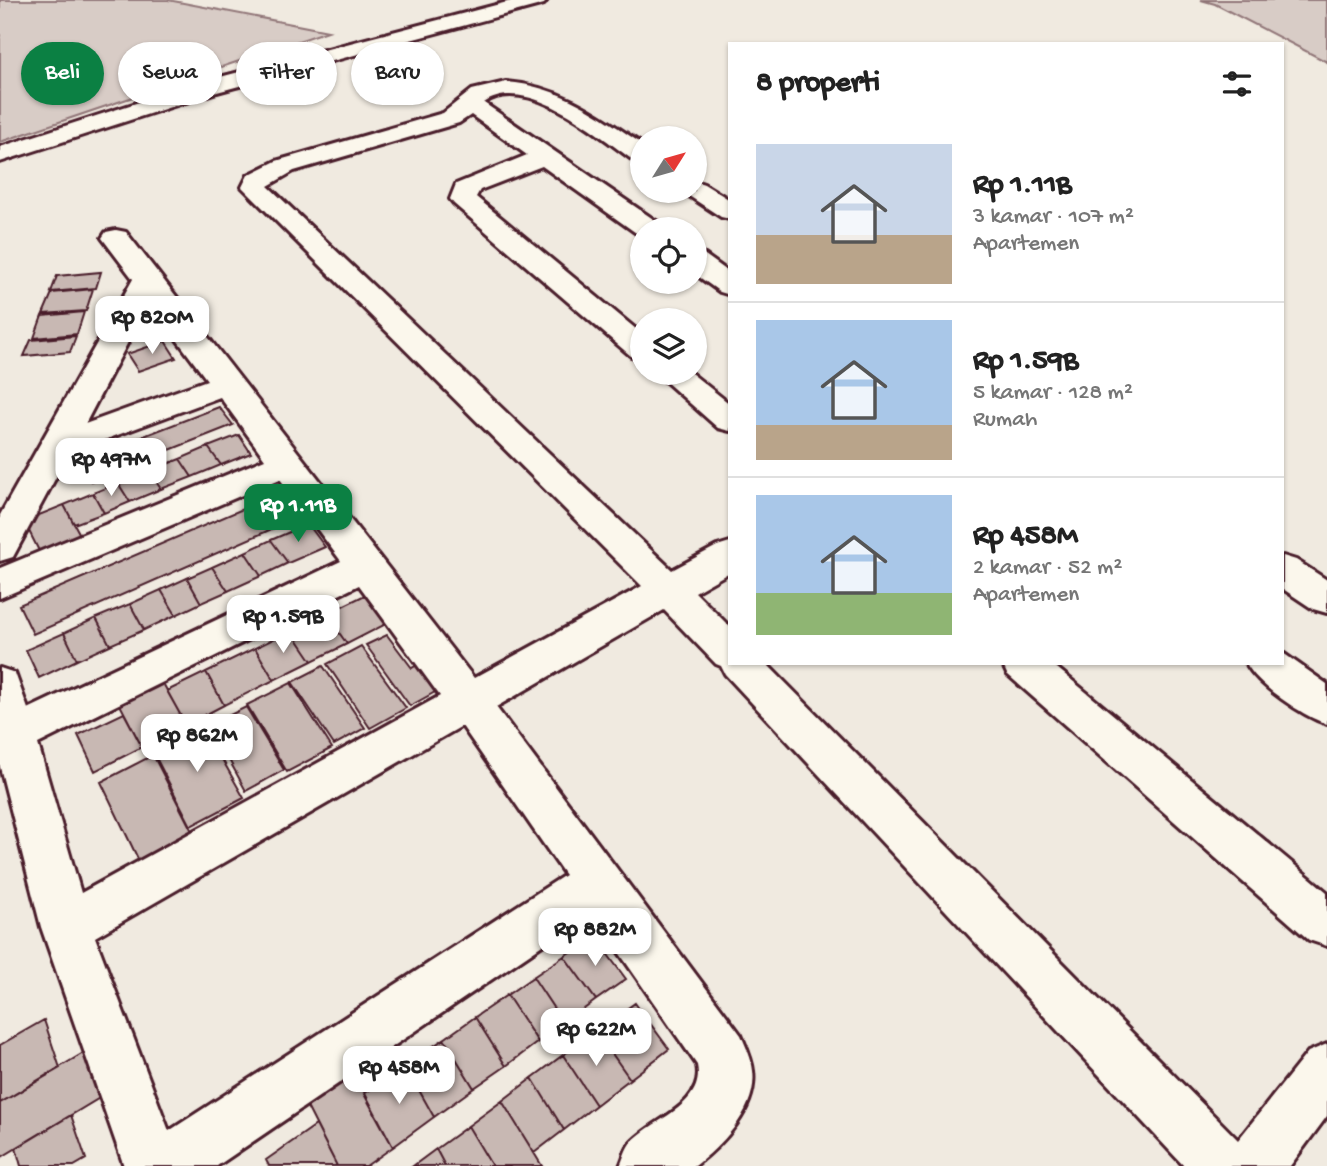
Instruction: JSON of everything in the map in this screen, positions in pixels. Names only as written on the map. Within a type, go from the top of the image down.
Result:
[{"type":"street","points":[[0,155],[209,87],[537,0]]},
{"type":"street","points":[[630,147],[539,92],[528,89],[499,89],[481,95],[461,114],[285,166],[257,180],[255,187],[668,589],[728,651]]},
{"type":"street","points":[[470,104],[632,217]]},
{"type":"street","points":[[545,156],[471,185],[465,189],[463,199],[630,339]]},
{"type":"street","points":[[707,197],[728,210]]},
{"type":"street","points":[[116,237],[467,700],[722,1054],[728,1070],[728,1084],[723,1100],[711,1115],[649,1166]]},
{"type":"street","points":[[707,270],[728,285]]},
{"type":"street","points":[[0,548],[147,279]]},
{"type":"street","points":[[56,446],[226,384]]},
{"type":"street","points":[[686,385],[728,419]]},
{"type":"street","points":[[0,584],[287,463]]},
{"type":"street","points":[[66,927],[728,556]]},
{"type":"street","points":[[14,735],[365,566]]},
{"type":"street","points":[[1284,571],[1327,599]]},
{"type":"street","points":[[742,665],[1223,1166]]},
{"type":"street","points":[[1024,665],[1327,923]]},
{"type":"street","points":[[1268,665],[1327,707]]},
{"type":"street","points":[[0,685],[66,927],[153,1166]]},
{"type":"street","points":[[167,1166],[597,881]]},
{"type":"street","points":[[1254,1166],[1327,1071]]},
{"type":"shaded area","points":[[0,0],[168,0],[328,31],[295,42],[236,42],[236,62],[222,67],[222,42],[118,42],[118,102],[0,142]]},
{"type":"shaded area","points":[[1201,0],[1327,0],[1327,62],[1215,4]]},
{"type":"building","points":[[101,272],[96,288],[51,292],[57,276]]},
{"type":"building","points":[[93,289],[86,311],[43,314],[52,293]]},
{"type":"building","points":[[84,312],[77,334],[34,338],[42,316]]},
{"type":"building","points":[[76,336],[70,352],[24,356],[31,340]]},
{"type":"building","points":[[165,341],[176,358],[138,371],[127,354]]},
{"type":"building","points":[[219,407],[233,425],[91,481],[79,461]]},
{"type":"building","points":[[239,435],[251,453],[221,465],[208,447]]},
{"type":"building","points":[[208,447],[221,465],[192,477],[180,459]]},
{"type":"building","points":[[180,459],[192,477],[161,489],[149,471]]},
{"type":"building","points":[[149,471],[161,489],[130,502],[118,483]]},
{"type":"building","points":[[118,483],[130,502],[104,513],[93,493]]},
{"type":"building","points":[[93,493],[104,513],[74,524],[64,505]]},
{"type":"building","points":[[280,493],[299,517],[33,634],[19,605]]},
{"type":"building","points":[[64,505],[85,544],[44,561],[24,521]]},
{"type":"building","points":[[308,524],[325,547],[288,563],[271,540]]},
{"type":"building","points":[[271,540],[288,563],[261,576],[245,552]]},
{"type":"building","points":[[245,552],[261,576],[228,591],[212,567]]},
{"type":"building","points":[[212,567],[228,591],[201,603],[187,578]]},
{"type":"building","points":[[187,578],[201,603],[176,615],[161,590]]},
{"type":"building","points":[[161,590],[176,615],[144,630],[130,604]]},
{"type":"building","points":[[367,594],[388,623],[347,644],[326,614]]},
{"type":"building","points":[[130,604],[144,630],[110,645],[96,618]]},
{"type":"building","points":[[326,614],[347,644],[312,661],[291,630]]},
{"type":"building","points":[[96,618],[110,645],[77,660],[64,633]]},
{"type":"building","points":[[291,630],[312,661],[274,680],[255,648]]},
{"type":"building","points":[[64,633],[77,660],[39,678],[26,650]]},
{"type":"building","points":[[387,635],[412,668],[424,661],[444,687],[410,706],[366,645]]},
{"type":"building","points":[[361,646],[406,708],[370,728],[327,664]]},
{"type":"building","points":[[255,648],[274,680],[224,705],[206,672]]},
{"type":"building","points":[[323,666],[365,728],[334,745],[292,682]]},
{"type":"building","points":[[206,672],[224,705],[186,725],[167,691]]},
{"type":"building","points":[[159,676],[186,725],[142,747],[116,697]]},
{"type":"building","points":[[291,683],[332,748],[287,772],[247,705]]},
{"type":"building","points":[[246,707],[284,770],[246,791],[210,725]]},
{"type":"building","points":[[124,713],[142,747],[95,771],[78,735]]},
{"type":"building","points":[[201,722],[244,798],[191,826],[151,748]]},
{"type":"building","points":[[153,755],[193,833],[140,863],[101,782]]},
{"type":"building","points":[[594,936],[626,979],[596,1000],[564,956]]},
{"type":"building","points":[[564,956],[596,1000],[564,1024],[533,977]]},
{"type":"building","points":[[533,977],[564,1024],[538,1042],[507,995]]},
{"type":"building","points":[[507,995],[538,1042],[506,1066],[475,1017]]},
{"type":"building","points":[[635,1003],[669,1049],[630,1079],[596,1031]]},
{"type":"building","points":[[475,1017],[506,1066],[474,1088],[444,1039]]},
{"type":"building","points":[[44,1020],[60,1068],[0,1103],[0,1045]]},
{"type":"building","points":[[596,1031],[630,1079],[596,1105],[563,1055]]},
{"type":"building","points":[[444,1039],[474,1088],[434,1117],[405,1065]]},
{"type":"building","points":[[85,1052],[101,1097],[0,1158],[0,1103]]},
{"type":"building","points":[[563,1055],[596,1105],[564,1130],[532,1078]]},
{"type":"building","points":[[349,1063],[393,1147],[366,1166],[337,1166],[301,1095]]},
{"type":"building","points":[[405,1065],[434,1117],[393,1147],[364,1094]]},
{"type":"building","points":[[532,1078],[564,1130],[534,1153],[502,1101]]},
{"type":"building","points":[[502,1101],[542,1166],[492,1166],[468,1126]]},
{"type":"building","points":[[71,1115],[86,1159],[74,1166],[21,1166],[16,1148]]},
{"type":"building","points":[[316,1125],[337,1166],[269,1166],[266,1160]]},
{"type":"building","points":[[468,1126],[492,1166],[445,1166],[436,1149]]},
{"type":"building","points":[[436,1149],[445,1166],[413,1166]]}]
